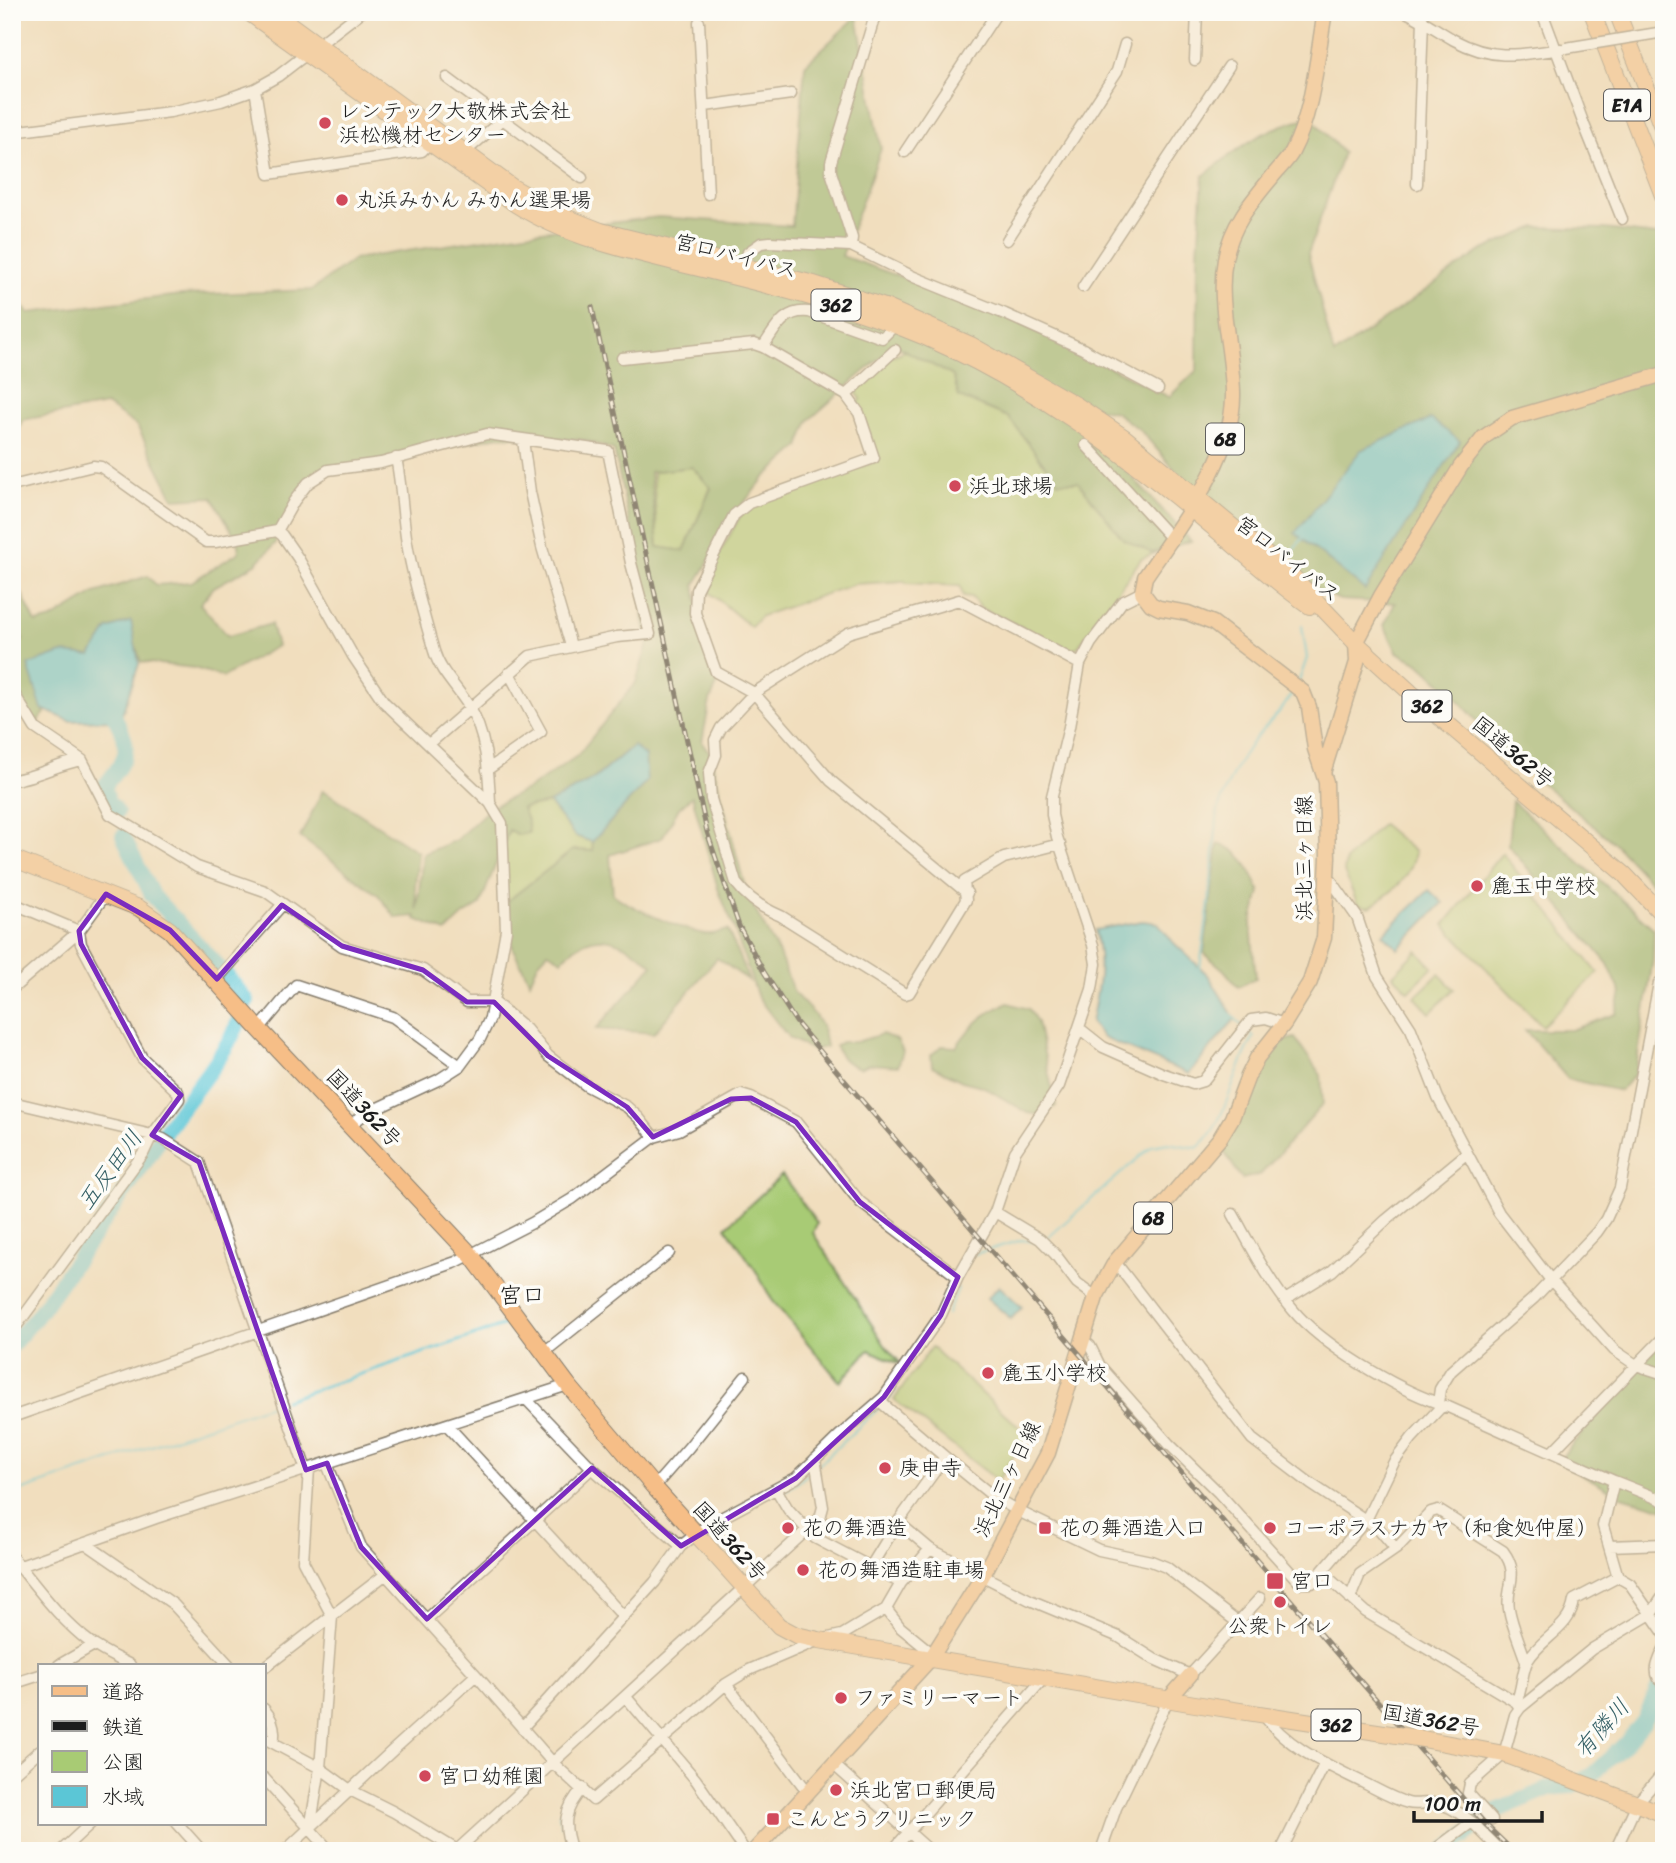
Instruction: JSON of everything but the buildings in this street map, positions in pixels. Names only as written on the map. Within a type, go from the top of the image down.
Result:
[{"type":"highway","name":"宮口バイパス","points":[[247,12],[313,50],[465,152],[512,187],[568,218],[601,231],[743,272],[877,318],[977,361],[1092,430],[1193,503],[1291,575],[1332,621]]},
{"type":"highway","name":"宮口バイパス","points":[[273,12],[313,50],[430,142],[517,205],[556,226],[624,250],[814,284],[885,307],[971,345],[1076,405],[1125,438],[1193,503]]},
{"type":"highway","name":"E1A","points":[[1592,12],[1664,198]]},
{"type":"highway","name":"E1A","points":[[1617,12],[1664,132]]},
{"type":"highway","name":"国道362号","points":[[1332,621],[1410,692],[1624,874],[1664,916]]},
{"type":"highway","name":"国道362号","points":[[12,858],[139,908],[170,930],[471,1255],[568,1385],[654,1487],[779,1626],[796,1635],[819,1640],[932,1656],[1044,1678],[1504,1754],[1664,1814]]},
{"type":"main road","name":"68","points":[[1142,592],[1145,577],[1207,480],[1230,422],[1233,393],[1222,290],[1225,258],[1235,227],[1291,153],[1304,122],[1325,12]]},
{"type":"main road","points":[[1323,773],[1357,662],[1356,643],[1381,596],[1461,466],[1484,437],[1512,418],[1664,374]]},
{"type":"main road","name":"浜北三ヶ日線","points":[[754,1851],[932,1656],[982,1577],[1048,1453],[1096,1297],[1115,1262],[1220,1138],[1232,1118],[1257,1058],[1284,1024],[1310,982],[1324,938],[1328,876],[1326,782],[1315,749],[1306,695],[1213,623],[1188,613],[1158,608],[1151,604],[1142,592]]},
{"type":"main road","points":[[1168,1699],[1190,1675]]},
{"type":"street","points":[[12,132],[170,113],[221,101],[255,89],[313,50],[360,12]]},
{"type":"street","points":[[851,246],[852,239],[831,172],[831,162],[876,12]]},
{"type":"street","points":[[1195,60],[1197,12]]},
{"type":"street","points":[[1406,12],[1455,40],[1477,50],[1499,55],[1521,56],[1664,32]]},
{"type":"street","points":[[1542,12],[1561,49],[1622,219]]},
{"type":"street","points":[[905,152],[996,14]]},
{"type":"street","points":[[1417,184],[1423,20]]},
{"type":"street","points":[[699,22],[708,194]]},
{"type":"street","points":[[1007,240],[1117,71],[1125,44]]},
{"type":"street","points":[[1083,287],[1229,66]]},
{"type":"street","points":[[447,78],[582,178]]},
{"type":"street","points":[[255,89],[269,174],[422,151],[430,142]]},
{"type":"street","points":[[705,106],[790,94]]},
{"type":"street","points":[[465,152],[503,119]]},
{"type":"street","points":[[743,272],[748,252],[761,243],[851,246],[914,277],[1083,349],[1158,389]]},
{"type":"street","points":[[763,347],[783,318],[799,311],[809,312],[882,338],[895,325]]},
{"type":"street","points":[[622,358],[754,344],[846,395],[859,414],[874,458],[749,503],[734,515],[696,590],[695,613],[716,672],[754,693],[831,781],[967,893]]},
{"type":"street","points":[[846,395],[895,349]]},
{"type":"street","points":[[277,531],[294,501],[309,483],[328,470],[381,463],[487,434],[608,451],[631,563],[650,634],[570,646],[530,656],[429,744]]},
{"type":"street","points":[[523,440],[530,492],[542,547],[570,646]]},
{"type":"street","points":[[1086,445],[1171,538]]},
{"type":"street","points":[[396,458],[407,543],[417,590],[437,661],[470,707],[478,729],[488,770],[490,803]]},
{"type":"street","points":[[12,486],[93,466],[101,467],[206,542],[277,531],[282,534],[353,656],[384,702],[490,803],[502,823],[506,929],[494,1002],[480,1039],[460,1066],[438,1080],[365,1114],[350,1125]]},
{"type":"street","points":[[522,1728],[655,1581],[681,1546],[696,1534],[796,1478],[882,1402],[941,1315],[958,1277],[995,1212],[1015,1152],[1059,1086],[1092,989],[1096,964],[1093,945],[1052,815],[1052,796],[1069,727],[1080,664],[1091,643],[1122,601],[1142,592]]},
{"type":"street","points":[[1060,844],[1004,858],[964,882],[966,900],[909,993],[905,994],[781,916],[767,911],[742,891],[736,883],[711,799],[709,774],[716,755],[715,740],[721,728],[754,693],[848,633],[959,600],[1080,664]]},
{"type":"street","points":[[488,770],[541,732],[509,673]]},
{"type":"street","points":[[12,690],[35,728],[82,760],[110,814],[197,867],[265,891],[342,946],[423,970],[467,1002],[494,1002],[526,1029],[548,1056],[587,1086],[627,1107],[654,1137]]},
{"type":"street","points":[[12,780],[25,779],[45,769],[82,760]]},
{"type":"street","points":[[1328,876],[1357,917],[1377,976],[1410,1029],[1429,1079],[1499,1213],[1550,1279],[1603,1339],[1636,1365],[1664,1374]]},
{"type":"street","points":[[12,989],[79,931],[106,894]]},
{"type":"street","points":[[12,904],[79,931]]},
{"type":"street","points":[[217,979],[282,905]]},
{"type":"street","points":[[12,1332],[156,1137],[179,1099],[178,1092],[142,1058],[81,944],[79,931]]},
{"type":"street","points":[[1083,1340],[1090,1346],[1100,1366],[1169,1444],[1218,1492],[1292,1576],[1300,1583],[1312,1583],[1366,1520],[1394,1462],[1439,1406],[1440,1389],[1451,1371],[1534,1298],[1597,1232],[1606,1219],[1620,1188],[1659,983]]},
{"type":"street","points":[[259,1028],[296,985],[393,1017],[460,1066]]},
{"type":"street","points":[[1079,1028],[1103,1046],[1193,1084],[1203,1081],[1256,1018],[1284,1024]]},
{"type":"street","points":[[12,1417],[471,1255],[572,1199],[654,1137],[678,1130],[741,1095],[796,1122],[860,1202],[958,1277]]},
{"type":"street","points":[[12,1102],[156,1137],[199,1162],[308,1470],[303,1561],[332,1616],[314,1833],[319,1851]]},
{"type":"street","points":[[1285,1300],[1332,1271],[1386,1220],[1466,1154]]},
{"type":"street","points":[[995,1212],[1043,1242],[1077,1283],[1096,1297]]},
{"type":"street","points":[[1233,1214],[1285,1300],[1309,1327],[1340,1351],[1439,1406],[1446,1406],[1664,1501]]},
{"type":"street","points":[[543,1353],[669,1253]]},
{"type":"street","points":[[1115,1262],[1252,1439],[1311,1484],[1378,1529],[1396,1549]]},
{"type":"street","points":[[1552,1452],[1664,1337]]},
{"type":"street","points":[[654,1487],[745,1377]]},
{"type":"street","points":[[16,1568],[568,1385]]},
{"type":"street","points":[[526,1399],[592,1468],[681,1546]]},
{"type":"street","points":[[882,1402],[993,1497],[1099,1550],[1152,1561],[1166,1567],[1237,1622]]},
{"type":"street","points":[[447,1425],[622,1615]]},
{"type":"street","points":[[871,1566],[898,1522],[945,1457]]},
{"type":"street","points":[[266,1712],[273,1723],[275,1734],[269,1740],[456,1851],[807,1531],[822,1513],[815,1459]]},
{"type":"street","points":[[327,1464],[361,1547],[553,1763],[593,1800],[726,1684],[749,1670],[819,1640],[842,1635],[886,1609],[901,1583],[930,1549]]},
{"type":"street","points":[[427,1619],[592,1468]]},
{"type":"street","points":[[1614,1481],[1603,1526],[1618,1577],[1630,1584],[1664,1633]]},
{"type":"street","points":[[776,1489],[788,1509],[815,1538],[901,1583]]},
{"type":"street","points":[[1350,1598],[1360,1574],[1396,1549],[1432,1512],[1438,1510],[1503,1551],[1508,1558],[1513,1578],[1508,1608],[1526,1662],[1518,1705],[1504,1754],[1467,1789],[1489,1817]]},
{"type":"street","points":[[898,1522],[930,1549],[982,1577],[1031,1601],[1119,1637],[1154,1659],[1190,1675],[1260,1598]]},
{"type":"street","points":[[85,1543],[173,1604],[228,1664]]},
{"type":"street","points":[[1609,1546],[1664,1544]]},
{"type":"street","points":[[12,1557],[16,1568],[51,1606],[94,1645],[128,1664]]},
{"type":"street","points":[[1321,1572],[1366,1612],[1518,1705]]},
{"type":"street","points":[[266,1666],[386,1574]]},
{"type":"street","points":[[1526,1662],[1573,1614],[1574,1600],[1618,1577]]},
{"type":"street","points":[[1518,1705],[1592,1649],[1651,1614],[1664,1594]]},
{"type":"street","points":[[886,1609],[900,1627],[932,1656]]},
{"type":"street","points":[[61,1664],[94,1645]]},
{"type":"street","points":[[1660,1682],[1657,1667],[1664,1649]]},
{"type":"street","points":[[285,1851],[314,1833],[350,1790],[476,1675]]},
{"type":"street","points":[[12,1684],[38,1676]]},
{"type":"street","points":[[892,1851],[1044,1678]]},
{"type":"street","points":[[726,1684],[807,1791]]},
{"type":"street","points":[[626,1697],[696,1780],[746,1851]]},
{"type":"street","points":[[1101,1851],[1116,1808],[1168,1699]]},
{"type":"street","points":[[1262,1714],[1291,1742],[1325,1763],[1407,1803],[1442,1804],[1454,1808],[1501,1851]]},
{"type":"street","points":[[12,1775],[38,1752]]},
{"type":"street","points":[[1281,1851],[1325,1763]]},
{"type":"street","points":[[833,1764],[930,1851]]},
{"type":"street","points":[[1615,1851],[1637,1803],[1664,1772]]},
{"type":"street","points":[[266,1780],[330,1851]]},
{"type":"street","points":[[572,1851],[565,1821],[572,1800],[583,1788]]},
{"type":"street","points":[[1433,1851],[1472,1822]]},
{"type":"street","points":[[61,1851],[90,1825]]},
{"type":"street","points":[[179,1825],[202,1851]]},
{"type":"highlighted area","points":[[106,894],[170,930],[217,979],[282,905],[342,946],[423,970],[467,1002],[494,1002],[548,1056],[627,1107],[653,1137],[731,1099],[751,1098],[796,1122],[860,1202],[958,1277],[941,1315],[884,1397],[796,1478],[681,1546],[592,1468],[427,1619],[361,1547],[327,1463],[306,1470],[199,1162],[152,1135],[181,1095],[142,1058],[81,944],[79,931]]},
{"type":"green space","points":[[857,16],[881,149],[842,256],[1005,314],[1169,397],[1197,370],[1198,253],[1203,176],[1253,139],[1294,121],[1311,117],[1343,153],[1308,254],[1334,355],[1481,251],[1536,227],[1605,229],[1664,236],[1664,896],[1614,843],[1503,751],[1457,698],[1419,663],[1397,652],[1384,625],[1395,603],[1340,600],[1320,591],[1175,470],[1140,430],[1115,412],[1101,409],[1085,412],[1106,449],[1191,541],[1152,553],[1123,539],[1078,482],[1058,482],[1008,417],[959,397],[953,376],[895,345],[809,420],[799,447],[764,478],[743,504],[695,585],[707,660],[714,678],[719,680],[710,701],[702,742],[710,753],[747,895],[779,954],[794,993],[815,1015],[823,1029],[826,1047],[812,1050],[789,1038],[758,998],[718,889],[692,796],[679,808],[662,838],[610,855],[613,894],[644,912],[685,929],[709,934],[728,930],[749,981],[717,958],[654,1033],[596,1029],[653,965],[619,943],[596,939],[585,942],[562,960],[548,952],[538,963],[530,982],[513,949],[505,903],[573,850],[593,851],[592,842],[647,781],[633,746],[593,779],[549,803],[522,808],[528,823],[528,833],[518,835],[509,830],[480,905],[446,932],[416,919],[416,916],[396,918],[378,895],[300,837],[323,790],[418,852],[415,887],[417,910],[423,854],[456,840],[490,808],[530,788],[577,756],[636,682],[648,644],[643,617],[645,597],[614,450],[584,440],[499,436],[319,474],[277,531],[236,538],[212,497],[174,499],[137,426],[106,405],[22,420],[12,456],[12,292],[28,313],[181,295],[312,290],[354,259],[525,233],[659,217],[792,226],[805,65]],"holes":[[[692,467],[711,488],[684,551],[658,547],[650,472]]]},
{"type":"green space","points":[[918,347],[941,351],[1163,550],[1141,559],[1078,647],[1072,650],[982,609],[971,597],[963,596],[960,586],[904,581],[855,584],[761,616],[751,627],[702,586],[740,516],[751,505],[877,461],[858,404],[861,399],[855,391],[890,356]]},
{"type":"green space","points":[[692,467],[711,487],[684,551],[658,547],[653,471]]},
{"type":"green space","points":[[275,535],[276,543],[256,564],[214,587],[200,604],[228,636],[271,624],[277,646],[223,677],[194,668],[141,662],[128,622],[108,629],[91,656],[62,653],[29,665],[45,713],[34,726],[12,693],[12,647],[23,640],[12,606],[12,573],[36,623],[52,619],[95,593],[148,576],[156,585],[191,582],[239,552],[237,540]]},
{"type":"green space","points":[[1512,801],[1654,929],[1653,960],[1635,1074],[1620,1091],[1568,1079],[1525,1030],[1571,1030],[1616,1014],[1621,993],[1608,964],[1508,845]]},
{"type":"green space","points":[[549,803],[575,836],[592,842],[593,851],[573,850],[505,903],[501,853],[509,829],[518,835],[529,832],[522,808]]},
{"type":"green space","points":[[1382,824],[1415,852],[1413,862],[1405,877],[1385,896],[1370,907],[1358,905],[1344,872],[1346,860]]},
{"type":"green space","points":[[1218,844],[1239,855],[1260,892],[1251,924],[1256,978],[1238,987],[1224,970],[1204,953]]},
{"type":"green space","points":[[1502,853],[1598,973],[1542,1026],[1444,925]]},
{"type":"green space","points":[[1417,951],[1433,967],[1409,991],[1393,975]]},
{"type":"green space","points":[[1439,974],[1454,989],[1430,1013],[1415,997]]},
{"type":"green space","points":[[1008,1003],[1029,1009],[1037,1022],[1056,1106],[1039,1115],[1028,1113],[982,1086],[962,1081],[932,1066],[931,1055],[942,1046],[956,1047],[979,1020]]},
{"type":"green space","points":[[882,1034],[897,1040],[903,1051],[898,1066],[869,1064],[860,1068],[845,1060],[835,1046],[842,1042],[856,1042]]},
{"type":"green space","points":[[1295,1038],[1321,1075],[1323,1104],[1261,1174],[1242,1179],[1220,1146],[1243,1088],[1278,1042]]},
{"type":"green space","points":[[782,1175],[817,1223],[813,1233],[886,1347],[902,1365],[869,1350],[840,1382],[772,1300],[726,1227]]},
{"type":"green space","points":[[1664,1338],[1664,1509],[1621,1496],[1558,1461]]},
{"type":"green space","points":[[931,1347],[1027,1434],[998,1481],[894,1400]]},
{"type":"water","points":[[1431,419],[1460,441],[1365,590],[1295,533],[1361,450]]},
{"type":"water","points":[[131,621],[139,664],[120,720],[70,721],[42,709],[28,665],[62,653],[91,656],[108,629]]},
{"type":"water","points":[[633,746],[645,756],[647,781],[592,842],[575,836],[549,803],[594,779]]},
{"type":"water","points":[[1429,890],[1443,903],[1398,949],[1383,934]]},
{"type":"water","points":[[1142,921],[1158,923],[1174,943],[1208,975],[1235,1019],[1189,1074],[1103,1038],[1091,1022],[1100,966],[1095,930]]},
{"type":"water","points":[[999,1286],[1022,1307],[1011,1319],[987,1298]]},
{"type":"waterway","points":[[1287,558],[1302,539]]},
{"type":"waterway","points":[[1299,681],[1307,658],[1302,626]]},
{"type":"waterway","points":[[1200,967],[1218,809],[1246,751],[1284,706],[1293,691]]},
{"type":"waterway","name":"五反田川","points":[[107,796],[103,788],[119,767],[125,750],[123,734],[111,710]]},
{"type":"waterway","name":"五反田川","points":[[113,806],[117,812]]},
{"type":"waterway","name":"五反田川","points":[[123,836],[152,895],[219,967]]},
{"type":"waterway","name":"五反田川","points":[[226,975],[247,1001]]},
{"type":"waterway","points":[[1231,1014],[1243,1027]]},
{"type":"waterway","name":"五反田川","points":[[12,1345],[37,1316],[160,1137],[221,1055],[240,1019]]},
{"type":"waterway","points":[[1045,1240],[1152,1146],[1168,1143],[1197,1148],[1207,1139],[1222,1112],[1254,1037],[1248,1031]]},
{"type":"waterway","points":[[975,1254],[1021,1240],[1039,1242]]},
{"type":"waterway","points":[[947,1314],[958,1288]]},
{"type":"waterway","points":[[285,1400],[511,1323]]},
{"type":"waterway","points":[[888,1401],[896,1389]]},
{"type":"waterway","points":[[12,1494],[279,1402]]},
{"type":"waterway","points":[[819,1464],[880,1407]]},
{"type":"waterway","points":[[781,1493],[812,1470]]},
{"type":"waterway","name":"有隣川","points":[[1445,1851],[1496,1811],[1550,1788],[1571,1786],[1592,1775],[1626,1743],[1644,1721],[1664,1675]]},
{"type":"waterway","points":[[561,1826],[559,1815],[574,1788]]},
{"type":"railway","points":[[592,307],[707,832],[739,926],[764,972],[796,1022],[834,1068],[1374,1697],[1486,1825],[1513,1851]]},
{"type":"place","name":"レンテック大敬株式会社 浜松機材センター","points":[[325,123]]},
{"type":"place","name":"丸浜みかん みかん選果場","points":[[342,200]]},
{"type":"place","name":"浜北球場","points":[[955,486]]},
{"type":"place","name":"麁玉中学校","points":[[1477,886]]},
{"type":"place","name":"麁玉小学校","points":[[988,1373]]},
{"type":"place","name":"庚申寺","points":[[885,1468]]},
{"type":"place","name":"花の舞酒造","points":[[788,1528]]},
{"type":"place","name":"花の舞酒造入口","points":[[1045,1528]]},
{"type":"place","name":"コーポラスナカヤ（和食処仲屋）","points":[[1270,1528]]},
{"type":"place","name":"花の舞酒造駐車場","points":[[803,1570]]},
{"type":"place","name":"宮口","points":[[1275,1581]]},
{"type":"place","name":"公衆トイレ","points":[[1280,1602]]},
{"type":"place","name":"ファミリーマート","points":[[841,1698]]},
{"type":"place","name":"宮口幼稚園","points":[[425,1776]]},
{"type":"place","name":"浜北宮口郵便局","points":[[836,1790]]},
{"type":"place","name":"こんどうクリニック","points":[[773,1819]]},
{"type":"district","name":"宮口","points":[[522,1295]]}]
